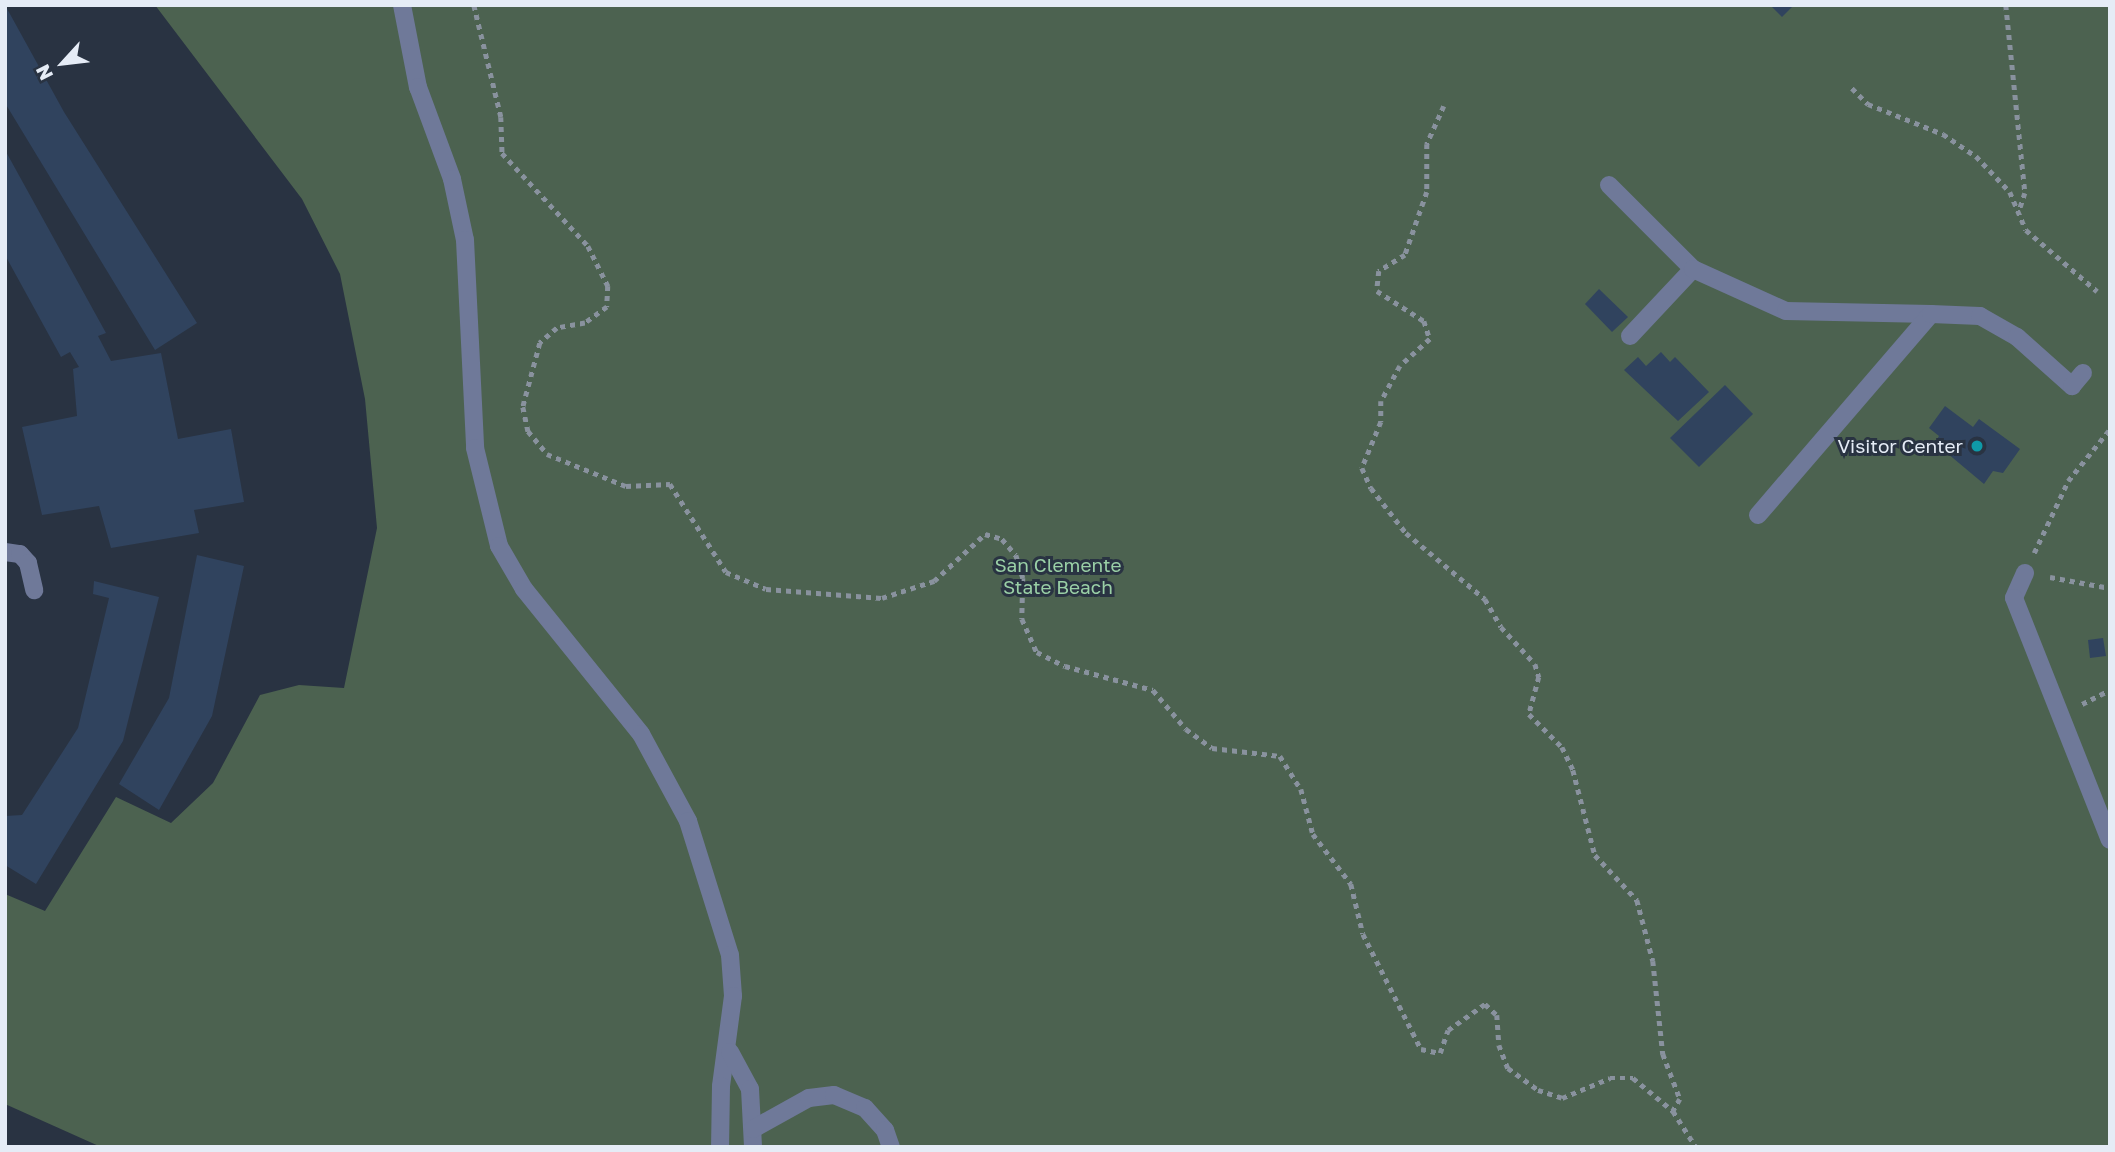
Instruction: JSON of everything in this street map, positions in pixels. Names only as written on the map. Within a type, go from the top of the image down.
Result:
[{"type":"lane","points":[[402,5],[418,87],[452,178],[465,240],[475,448],[499,546],[524,589],[641,734],[688,821],[730,955],[730,1052],[721,1086],[720,1147]]},
{"type":"lane","points":[[1609,185],[1693,269],[1786,311],[1980,316],[2017,337],[2072,386],[2083,373]]},
{"type":"lane","points":[[1630,336],[1693,269]]},
{"type":"lane","points":[[1758,515],[1931,314]]},
{"type":"lane","points":[[5,552],[28,563],[34,590]]},
{"type":"lane","points":[[2025,573],[2014,598],[2109,838]]},
{"type":"lane","points":[[730,1052],[750,1089],[753,1138]]},
{"type":"lane","points":[[753,1138],[809,1098],[834,1094],[865,1108],[885,1130],[891,1147]]},
{"type":"path","points":[[474,5],[501,117],[502,153],[588,246],[608,286],[607,307],[585,323],[557,328],[540,343],[523,407],[528,431],[547,454],[626,486],[670,484],[726,572],[766,589],[882,598],[934,581],[985,534],[1002,538],[1016,555],[1023,578],[1022,619],[1037,652],[1065,666],[1153,690],[1186,729],[1212,748],[1280,756],[1301,789],[1313,834],[1351,884],[1363,934],[1422,1049],[1440,1053],[1448,1031],[1485,1004],[1497,1016],[1499,1045],[1508,1068],[1538,1090],[1562,1098],[1610,1078],[1633,1078],[1673,1111],[1696,1147]]},
{"type":"path","points":[[2006,5],[2024,181],[2019,213]]},
{"type":"path","points":[[1852,88],[1868,104],[1962,145],[2010,192],[2026,230],[2097,291]]},
{"type":"path","points":[[1444,106],[1427,144],[1427,191],[1405,255],[1379,271],[1377,291],[1424,321],[1430,339],[1400,366],[1381,401],[1381,422],[1363,468],[1371,488],[1406,533],[1485,599],[1501,627],[1535,664],[1539,677],[1529,714],[1562,747],[1573,770],[1595,855],[1637,900],[1653,961],[1663,1054],[1679,1099],[1673,1111]]},
{"type":"path","points":[[2110,429],[2068,481],[2025,573],[2110,589]]},
{"type":"path","points":[[2092,699],[2110,690]]},
{"type":"green space","name":"San Clemente State Beach","points":[[155,5],[2110,5],[2110,1147],[101,1147],[5,1104],[5,894],[45,911],[116,797],[171,823],[213,783],[260,695],[299,685],[344,688],[377,528],[365,399],[340,274],[302,199]]},
{"type":"building","points":[[5,5],[64,112],[197,323],[155,350],[5,103]]},
{"type":"building","points":[[1770,5],[1794,5],[1782,17]]},
{"type":"building","points":[[5,150],[106,333],[98,336],[111,361],[161,353],[178,439],[231,429],[244,502],[194,510],[199,533],[111,548],[99,506],[42,515],[22,427],[77,416],[73,369],[79,367],[70,352],[61,357],[5,255]]},
{"type":"building","points":[[1599,289],[1628,317],[1612,332],[1585,304]]},
{"type":"building","points":[[1661,352],[1670,362],[1675,357],[1709,392],[1678,421],[1624,370],[1638,357],[1646,366]]},
{"type":"building","points":[[1725,385],[1753,414],[1699,467],[1670,438]]},
{"type":"building","name":"Visitor Center","points":[[1945,406],[1973,427],[1979,419],[2020,449],[2003,473],[1993,471],[1984,484],[1935,443],[1939,436],[1929,428]]},
{"type":"building","points":[[197,555],[244,566],[212,716],[159,810],[119,784],[169,698]]},
{"type":"building","points":[[94,581],[159,597],[123,741],[36,884],[5,865],[5,816],[22,815],[78,728],[109,598],[93,594]]},
{"type":"building","points":[[2103,638],[2106,656],[2090,658],[2088,640]]},
{"type":"place","name":"Visitor Center","points":[[1977,446]]}]
